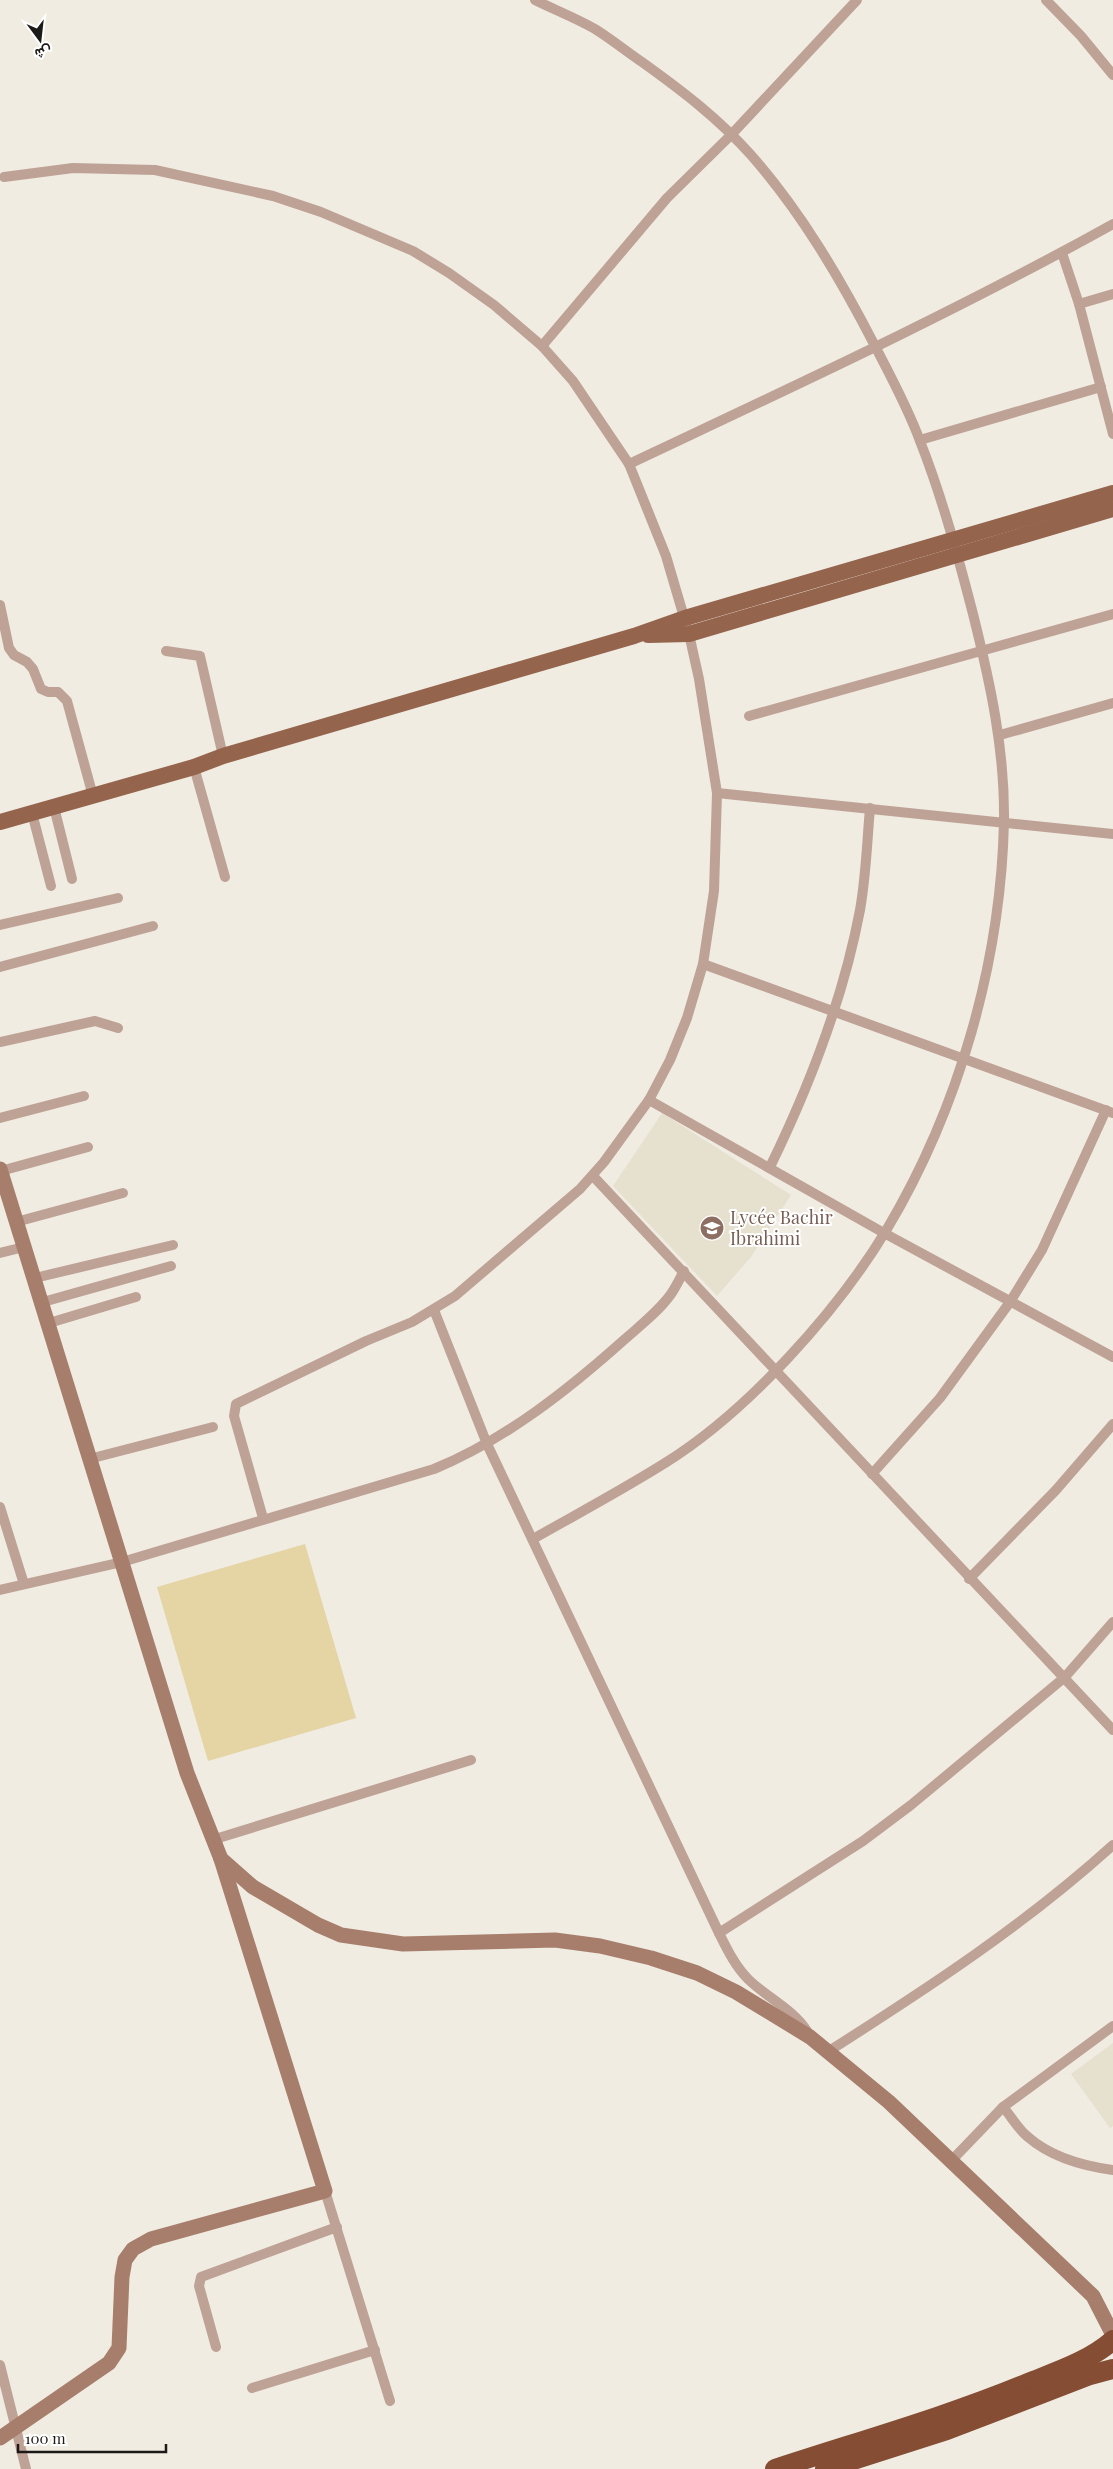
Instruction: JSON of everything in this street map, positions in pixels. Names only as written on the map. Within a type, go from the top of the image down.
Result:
[{"type":"highway","points":[[775,2469],[941,2416],[1016,2388],[1085,2360],[1113,2340]]},
{"type":"highway","points":[[825,2469],[947,2430],[1090,2375],[1113,2370]]},
{"type":"main road","points":[[634,636],[689,634],[1113,493]]},
{"type":"main road","points":[[0,822],[194,767],[223,756],[634,636],[685,618],[955,546],[1113,509]]},
{"type":"main road","points":[[0,1170],[43,1302],[89,1459],[187,1773],[221,1859],[325,2191],[151,2239],[133,2249],[125,2260],[122,2277],[119,2348],[104,2367],[0,2438]]},
{"type":"main road","points":[[221,1859],[253,1887],[318,1925],[341,1935],[403,1944],[555,1940],[600,1946],[651,1958],[697,1973],[736,1992],[810,2037],[889,2102],[1093,2296],[1113,2335]]},
{"type":"main road","points":[[1093,2296],[1113,2303]]},
{"type":"street","points":[[533,1539],[668,1461],[721,1422],[775,1372],[837,1300],[884,1233],[932,1141],[963,1058],[983,983],[993,933],[1004,822],[1000,735],[983,652],[955,546],[920,440],[850,299],[801,218],[750,154],[696,101],[597,30],[535,0]]},
{"type":"street","points":[[542,346],[666,198],[731,135],[857,0]]},
{"type":"street","points":[[1046,0],[1081,36],[1113,75]]},
{"type":"street","points":[[4,177],[73,168],[155,170],[273,196],[321,212],[413,251],[450,273],[494,305],[542,346],[573,381],[629,464],[666,556],[685,618],[699,679],[717,793],[714,892],[704,964],[687,1018],[670,1060],[649,1100],[593,1176],[555,1212],[455,1296],[434,1310],[236,1404],[234,1416],[263,1518]]},
{"type":"street","points":[[629,464],[876,348],[1062,253],[1113,224]]},
{"type":"street","points":[[1062,253],[1079,304],[1113,434]]},
{"type":"street","points":[[1079,304],[1113,294]]},
{"type":"street","points":[[920,440],[1101,387]]},
{"type":"street","points":[[0,606],[9,648],[14,655],[27,662],[33,669],[44,692],[58,692],[67,701],[93,796]]},
{"type":"street","points":[[750,716],[1113,614]]},
{"type":"street","points":[[166,651],[200,656],[223,756]]},
{"type":"street","points":[[1000,735],[1113,703]]},
{"type":"street","points":[[194,767],[225,877]]},
{"type":"street","points":[[717,793],[1113,834]]},
{"type":"street","points":[[54,807],[72,879]]},
{"type":"street","points":[[770,1167],[793,1120],[834,1012],[860,908],[870,808]]},
{"type":"street","points":[[32,813],[51,886]]},
{"type":"street","points":[[0,925],[118,898]]},
{"type":"street","points":[[0,967],[153,926]]},
{"type":"street","points":[[704,964],[1109,1111],[1042,1250],[1010,1302],[940,1398],[872,1474]]},
{"type":"street","points":[[0,1042],[87,1022],[106,1023],[118,1028]]},
{"type":"street","points":[[0,1118],[84,1096]]},
{"type":"street","points":[[649,1100],[884,1233],[1113,1358]]},
{"type":"street","points":[[0,1170],[88,1148]]},
{"type":"street","points":[[593,1176],[684,1271],[775,1372],[969,1579],[1065,1677],[1113,1730]]},
{"type":"street","points":[[16,1222],[123,1193]]},
{"type":"street","points":[[35,1278],[173,1245]]},
{"type":"street","points":[[0,1253],[24,1247]]},
{"type":"street","points":[[43,1302],[172,1266]]},
{"type":"street","points":[[0,1590],[122,1562],[434,1468],[487,1444],[559,1394],[611,1352],[671,1294],[684,1271]]},
{"type":"street","points":[[49,1323],[136,1297]]},
{"type":"street","points":[[434,1310],[487,1444],[719,1933],[741,1971],[758,1988],[798,2020],[810,2037]]},
{"type":"street","points":[[969,1579],[1056,1490],[1113,1424]]},
{"type":"street","points":[[89,1459],[213,1427]]},
{"type":"street","points":[[0,1507],[24,1584]]},
{"type":"street","points":[[719,1933],[863,1841],[963,1763],[1065,1677],[1113,1622]]},
{"type":"street","points":[[212,1840],[471,1760]]},
{"type":"street","points":[[829,2051],[946,1976],[1006,1933],[1078,1877],[1113,1845]]},
{"type":"street","points":[[952,2160],[1003,2107],[1113,2026]]},
{"type":"street","points":[[1003,2107],[1027,2136],[1058,2156],[1090,2167],[1113,2170]]},
{"type":"street","points":[[325,2191],[390,2401]]},
{"type":"street","points":[[216,2347],[199,2286],[201,2277],[336,2227]]},
{"type":"street","points":[[252,2388],[375,2350]]},
{"type":"street","points":[[0,2365],[14,2428],[26,2469]]},
{"type":"shaded area","name":"Lycée Bachir Ibrahimi","points":[[662,1113],[791,1195],[751,1257],[717,1296],[613,1186]]},
{"type":"shaded area","points":[[305,1544],[356,1718],[208,1761],[157,1587]]},
{"type":"shaded area","points":[[1113,2043],[1113,2126],[1110,2128],[1071,2074]]},
{"type":"place","name":"Lycée Bachir Ibrahimi","points":[[712,1228]]}]
